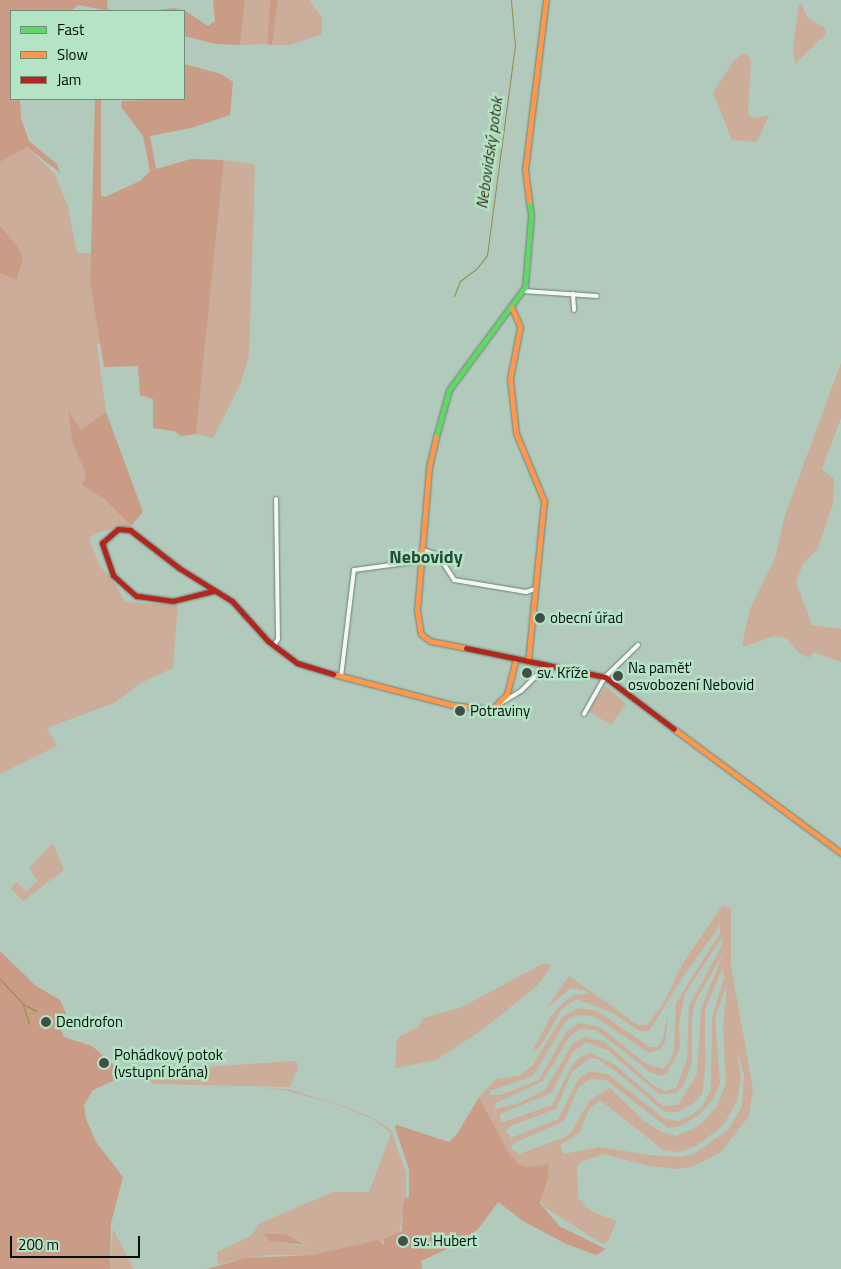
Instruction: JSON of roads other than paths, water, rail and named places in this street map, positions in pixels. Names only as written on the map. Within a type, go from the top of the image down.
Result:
[{"type":"street","points":[[546,0],[525,170],[531,215],[523,291],[449,390],[429,468],[417,610],[421,634],[430,641],[605,677],[841,853]]},
{"type":"street","points":[[523,291],[597,296]]},
{"type":"street","points":[[573,294],[574,310]]},
{"type":"street","points":[[512,308],[520,327],[510,379],[516,433],[544,500],[528,661]]},
{"type":"street","points":[[274,646],[278,638],[276,499]]},
{"type":"street","points":[[213,591],[173,601],[136,596],[114,575],[106,562],[102,544],[118,530],[130,530],[213,591],[238,606],[274,646],[297,664],[341,677],[452,705],[492,708],[501,704],[532,682],[546,665]]},
{"type":"street","points":[[422,550],[438,555],[454,580],[526,592],[535,590]]},
{"type":"street","points":[[341,677],[354,570],[420,561]]},
{"type":"street","points":[[584,714],[605,677],[638,645]]},
{"type":"street","points":[[501,704],[507,694],[516,659]]},
{"type":"waterway","name":"Nebovidský potok","points":[[454,296],[460,281],[477,268],[487,255],[515,46],[511,0]]},
{"type":"waterway","points":[[0,979],[23,1004],[36,1011]]},
{"type":"waterway","points":[[23,1005],[29,1024]]},
{"type":"place","name":"obecní úřad","points":[[540,618]]},
{"type":"place","name":"sv. Kříže","points":[[527,673]]},
{"type":"place","name":"Na paměť osvobození Nebovid","points":[[618,676]]},
{"type":"place","name":"Potraviny","points":[[460,711]]},
{"type":"place","name":"Dendrofon","points":[[46,1022]]},
{"type":"place","name":"Pohádkový potok (vstupní brána)","points":[[104,1063]]},
{"type":"place","name":"sv. Hubert","points":[[403,1241]]},
{"type":"district","name":"Nebovidy","points":[[426,557]]}]
